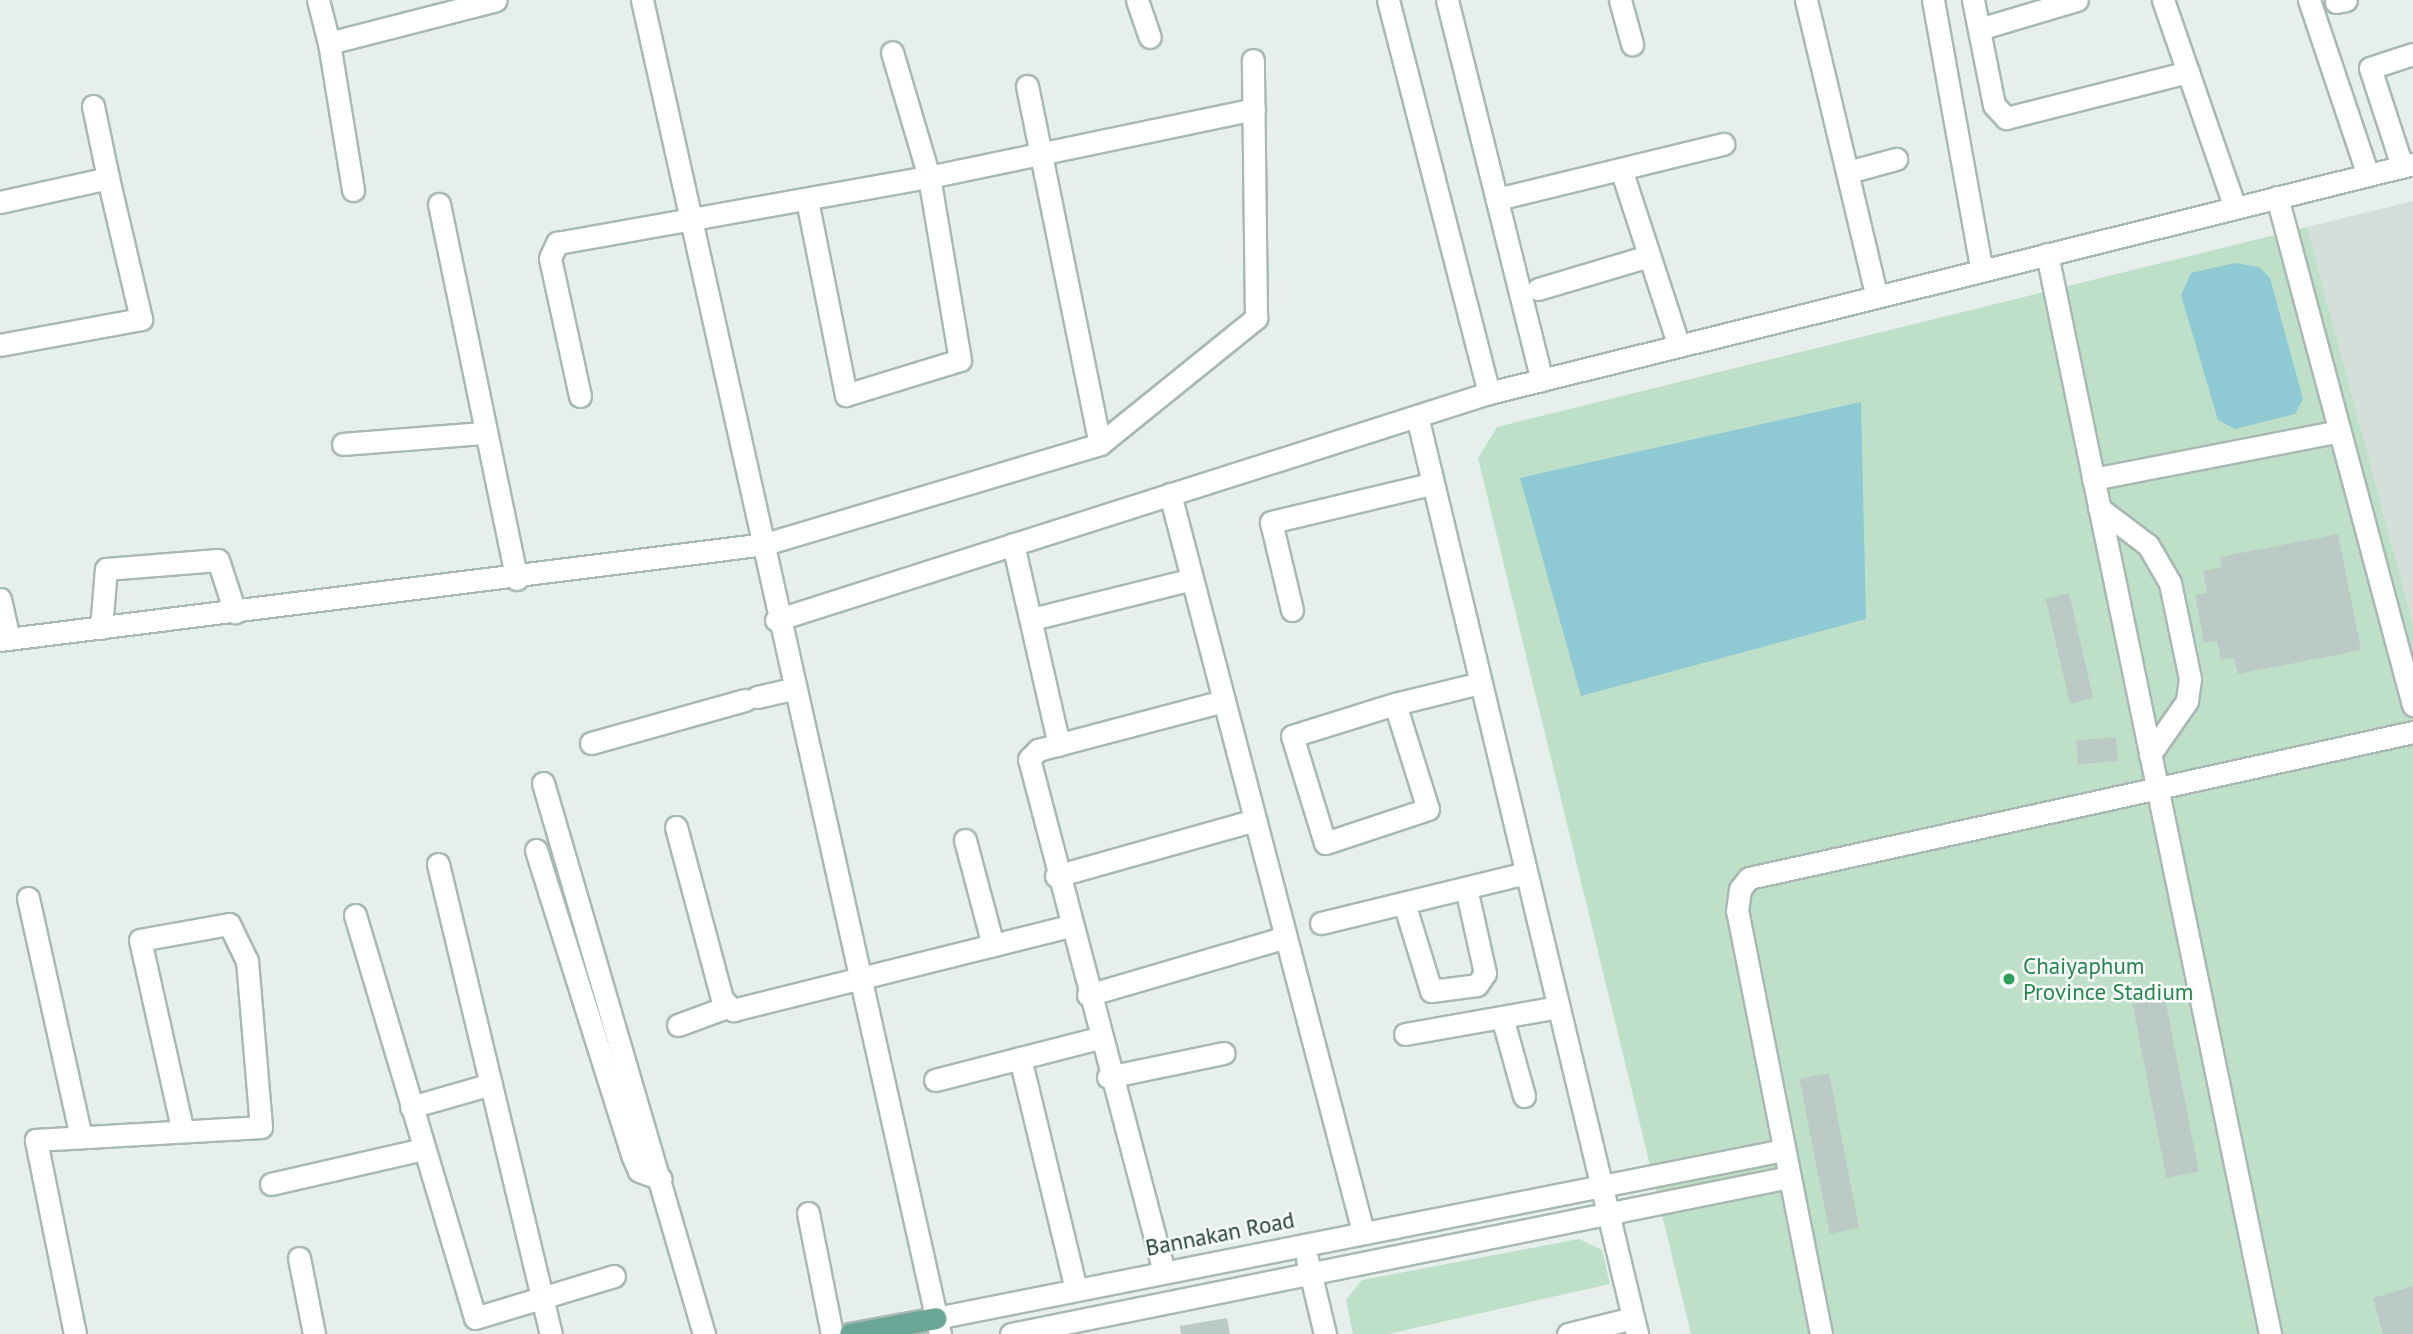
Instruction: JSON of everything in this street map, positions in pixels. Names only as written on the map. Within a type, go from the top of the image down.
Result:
[{"type":"main road","name":"Bannakan Road","points":[[850,1334],[938,1326]]},
{"type":"street","points":[[318,0],[329,43],[353,190]]},
{"type":"street","points":[[329,43],[473,3],[496,0]]},
{"type":"street","points":[[642,0],[765,544],[776,620],[938,1326]]},
{"type":"street","points":[[1137,0],[1150,37]]},
{"type":"street","points":[[1388,0],[1489,393]]},
{"type":"street","points":[[1447,0],[1542,380]]},
{"type":"street","points":[[1620,0],[1632,44]]},
{"type":"street","points":[[1806,0],[1877,297]]},
{"type":"street","points":[[1933,0],[1982,271]]},
{"type":"street","points":[[1973,0],[1994,105],[2006,118],[2188,72]]},
{"type":"street","points":[[1979,29],[2077,0]]},
{"type":"street","points":[[2163,0],[2235,208]]},
{"type":"street","points":[[2309,0],[2368,175]]},
{"type":"street","points":[[807,200],[846,395],[960,360],[929,177],[892,52]]},
{"type":"street","points":[[776,620],[1489,393],[2408,165],[2370,68],[2413,54]]},
{"type":"street","points":[[0,599],[4,640],[517,579],[765,544],[1100,444],[1256,317],[1253,60]]},
{"type":"street","points":[[1027,86],[1100,444]]},
{"type":"street","points":[[0,345],[141,319],[93,106]]},
{"type":"street","points":[[580,396],[551,251],[564,241],[929,177],[1254,109]]},
{"type":"street","points":[[1497,199],[1723,144]]},
{"type":"street","points":[[1848,172],[1896,159]]},
{"type":"street","points":[[1621,169],[1679,346]]},
{"type":"street","points":[[0,202],[108,178]]},
{"type":"street","points":[[2277,197],[2413,705]]},
{"type":"street","points":[[439,204],[482,433],[517,579]]},
{"type":"street","points":[[2047,254],[2270,1334]]},
{"type":"street","points":[[1538,289],[1649,256]]},
{"type":"street","points":[[1417,416],[1635,1326],[1567,1334]]},
{"type":"street","points":[[2093,479],[2339,431]]},
{"type":"street","points":[[343,444],[482,433]]},
{"type":"street","points":[[1292,610],[1271,522],[1432,484]]},
{"type":"street","points":[[1170,495],[1363,1232]]},
{"type":"street","points":[[2099,508],[2148,545],[2170,583],[2190,679],[2173,728],[2150,754]]},
{"type":"street","points":[[1013,544],[1059,745]]},
{"type":"street","points":[[101,628],[106,569],[218,560],[235,612]]},
{"type":"street","points":[[1032,619],[1192,579]]},
{"type":"street","points":[[1395,704],[1428,809],[1325,844],[1292,736],[1395,704],[1480,683]]},
{"type":"street","points":[[591,743],[792,689]]},
{"type":"street","points":[[1164,1272],[1108,1077],[1029,759],[1059,745],[1224,701]]},
{"type":"street","points":[[1821,1334],[1737,911],[1740,889],[1749,878],[2157,786],[2413,732]]},
{"type":"street","points":[[543,783],[661,1179],[704,1334]]},
{"type":"street","points":[[1056,876],[1255,820]]},
{"type":"street","points":[[676,827],[727,1007]]},
{"type":"street","points":[[964,840],[993,946]]},
{"type":"street","points":[[536,850],[632,1155],[639,1171],[661,1179]]},
{"type":"street","points":[[438,864],[551,1334]]},
{"type":"street","points":[[1321,923],[1526,873]]},
{"type":"street","points":[[1404,903],[1431,991],[1477,985],[1485,973],[1466,888]]},
{"type":"street","points":[[28,898],[81,1137]]},
{"type":"street","points":[[355,915],[475,1318],[614,1276]]},
{"type":"street","points":[[75,1334],[36,1140],[182,1128],[261,1127],[247,961],[229,924],[140,940],[182,1128]]},
{"type":"street","points":[[678,1025],[727,1007],[859,983],[1070,926]]},
{"type":"street","points":[[1087,995],[1286,937]]},
{"type":"street","points":[[1405,1034],[1558,1007]]},
{"type":"street","points":[[1502,1017],[1524,1096]]},
{"type":"street","points":[[935,1080],[1099,1038]]},
{"type":"street","points":[[1108,1077],[1224,1053]]},
{"type":"street","points":[[1020,1058],[1076,1289]]},
{"type":"street","points":[[411,1107],[491,1084]]},
{"type":"street","points":[[271,1184],[424,1149]]},
{"type":"street","name":"Bannakan Road","points":[[938,1326],[1076,1289],[1784,1150]]},
{"type":"street","points":[[1011,1334],[1606,1209],[1789,1177]]},
{"type":"street","points":[[808,1213],[832,1334]]},
{"type":"street","points":[[1303,1244],[1325,1334]]},
{"type":"street","points":[[299,1258],[314,1334]]},
{"type":"shaded area","points":[[2413,201],[2413,624],[2307,227]]},
{"type":"green space","name":"Chaiyaphum Province Stadium","points":[[2307,227],[2413,624],[2413,1334],[1691,1334],[1478,458],[1497,427]]},
{"type":"green space","points":[[1579,1239],[1602,1250],[1610,1284],[1388,1334],[1353,1334],[1346,1300],[1362,1280]]},
{"type":"water","points":[[2235,263],[2259,267],[2270,278],[2303,399],[2295,414],[2235,429],[2218,420],[2181,295],[2191,273]]},
{"type":"water","points":[[1861,402],[1866,619],[1581,696],[1520,478]]},
{"type":"building","points":[[2338,534],[2361,650],[2238,674],[2234,658],[2221,660],[2217,641],[2204,643],[2195,595],[2207,593],[2203,571],[2222,567],[2220,557]]},
{"type":"building","points":[[2069,593],[2093,698],[2070,704],[2046,598]]},
{"type":"building","points":[[2116,737],[2118,761],[2078,764],[2076,740]]},
{"type":"building","points":[[2165,998],[2199,1172],[2166,1178],[2133,1004]]},
{"type":"building","points":[[1829,1073],[1859,1228],[1830,1234],[1800,1079]]},
{"type":"building","points":[[2413,1286],[2413,1334],[2383,1334],[2373,1298]]},
{"type":"building","points":[[1227,1318],[1230,1334],[1181,1334],[1180,1326]]},
{"type":"place","name":"Chaiyaphum Province Stadium","points":[[2009,979]]}]
